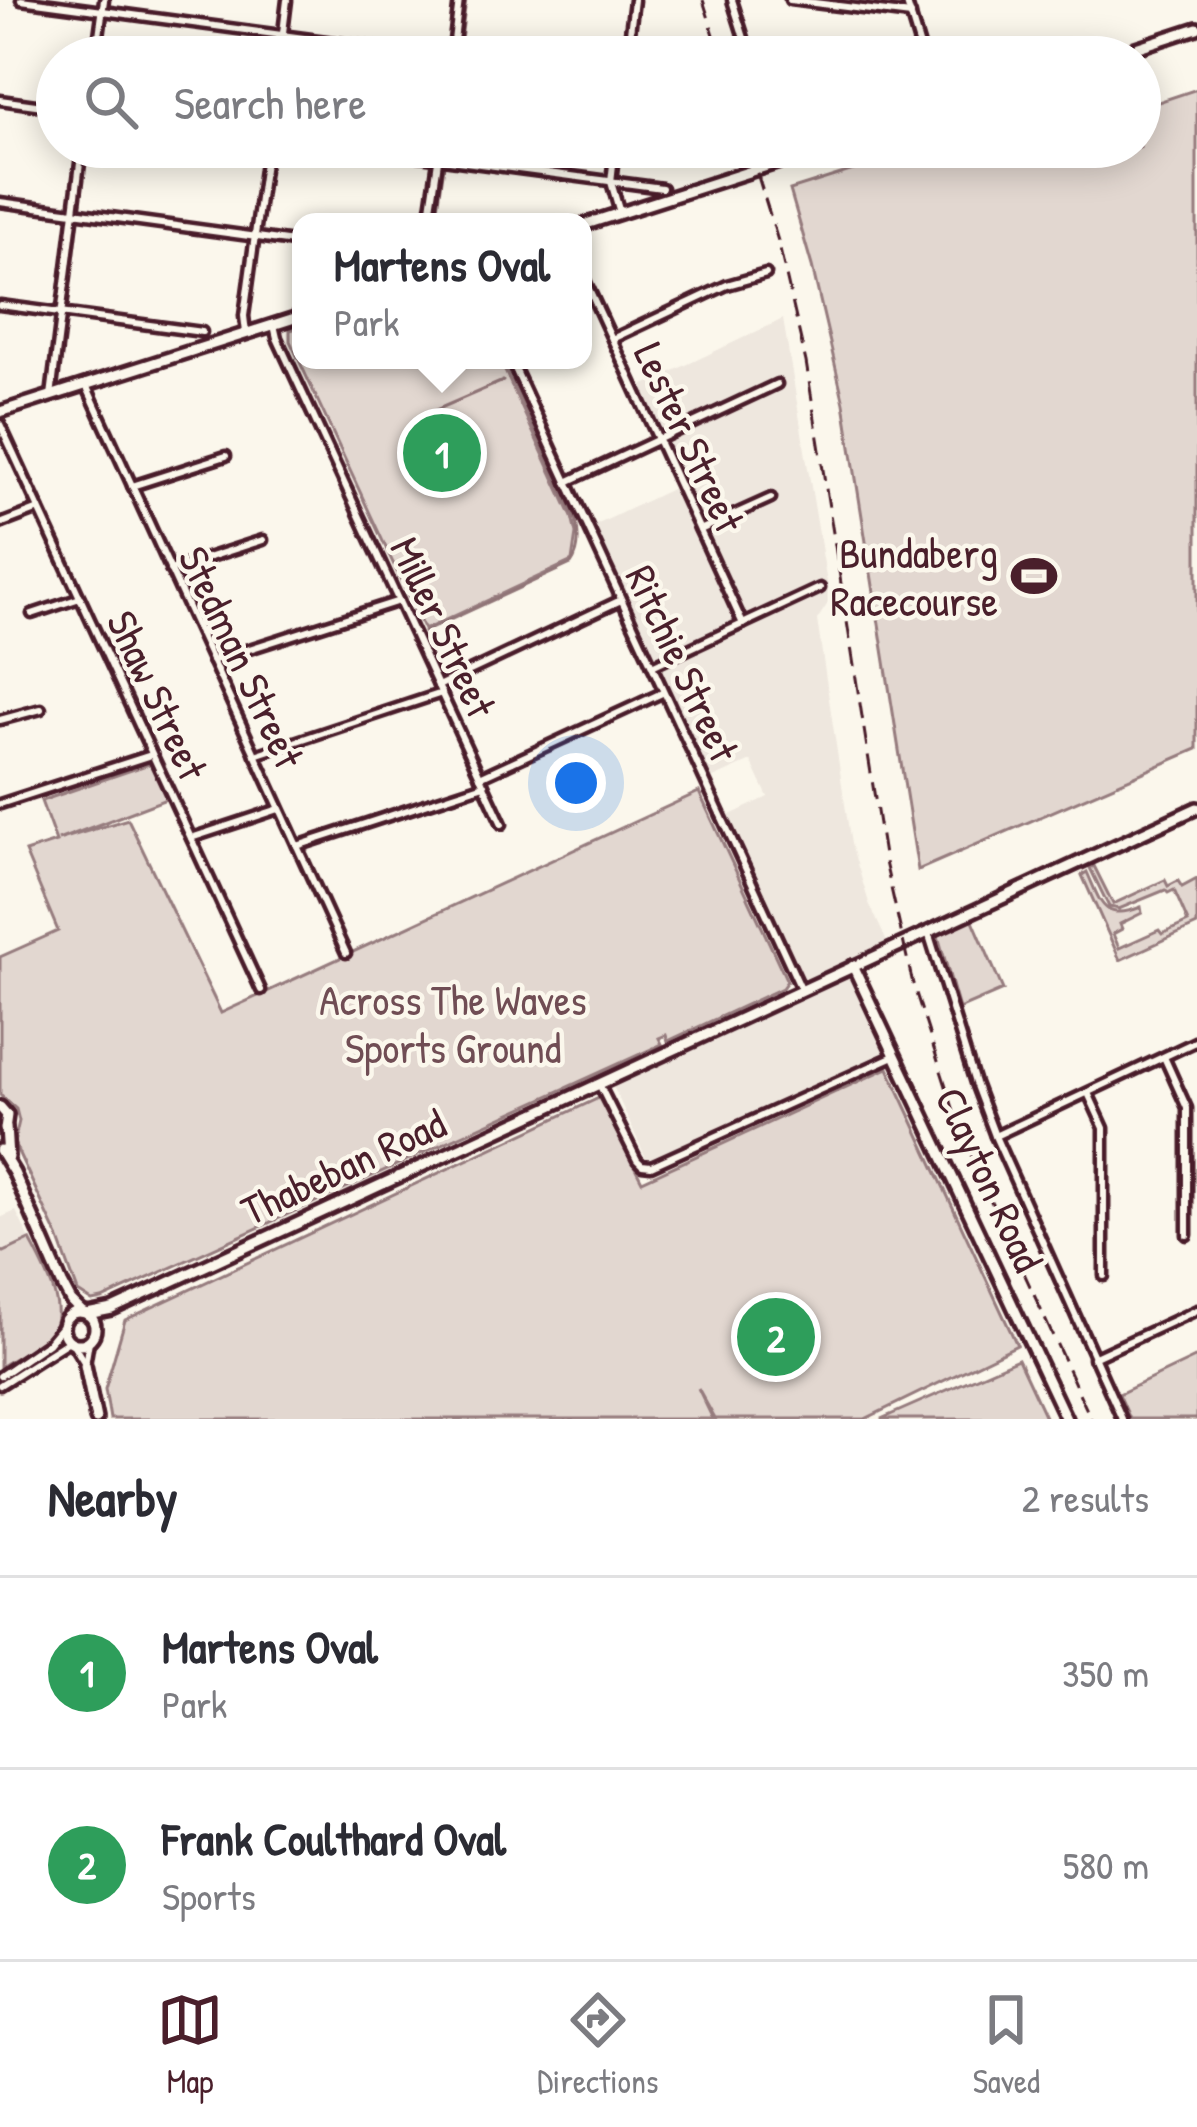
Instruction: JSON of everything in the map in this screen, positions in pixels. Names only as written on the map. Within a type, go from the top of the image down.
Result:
[{"type":"street","points":[[21,0],[291,36]]},
{"type":"street","points":[[99,36],[104,0]]},
{"type":"street","points":[[283,35],[287,0]]},
{"type":"street","points":[[453,36],[459,0]]},
{"type":"street","points":[[630,36],[634,0]]},
{"type":"street","points":[[732,0],[743,36]]},
{"type":"street","points":[[790,0],[910,15]]},
{"type":"street","points":[[906,0],[916,36]]},
{"type":"street","points":[[1161,40],[1196,29]]},
{"type":"street","points":[[0,100],[36,105]]},
{"type":"street","points":[[51,397],[79,168]]},
{"type":"street","points":[[246,334],[244,316],[264,168]]},
{"type":"street","points":[[430,213],[437,168]]},
{"type":"street","points":[[510,168],[662,188]]},
{"type":"street","points":[[613,168],[611,182],[620,213]]},
{"type":"street","points":[[592,222],[761,168]]},
{"type":"street","points":[[0,202],[292,242]]},
{"type":"street","points":[[612,339],[727,285],[766,274]]},
{"type":"street","name":"Lester Street","points":[[592,296],[743,624]]},
{"type":"street","points":[[0,305],[202,332]]},
{"type":"street","points":[[0,412],[292,319]]},
{"type":"street","name":"Miller Street","points":[[274,325],[502,824]]},
{"type":"street","name":"Ritchie Street","points":[[515,369],[801,990]]},
{"type":"street","points":[[567,482],[777,384]]},
{"type":"street","name":"Stedman Street","points":[[86,385],[346,953]]},
{"type":"street","name":"Shaw Street","points":[[0,424],[261,990]]},
{"type":"street","points":[[132,486],[226,456]]},
{"type":"street","points":[[700,530],[771,498]]},
{"type":"street","points":[[0,524],[39,509]]},
{"type":"street","points":[[170,570],[263,541]]},
{"type":"street","points":[[652,666],[820,588]]},
{"type":"street","points":[[32,614],[80,598]]},
{"type":"street","points":[[212,661],[399,601]]},
{"type":"street","points":[[255,755],[440,690],[621,601]]},
{"type":"street","points":[[297,846],[482,781],[663,693]]},
{"type":"street","points":[[0,720],[41,709]]},
{"type":"street","points":[[0,804],[152,755]]},
{"type":"street","name":"Thabeban Road","points":[[84,1313],[112,1309],[1197,808]]},
{"type":"street","points":[[191,838],[279,809]]},
{"type":"street","points":[[928,932],[995,1136],[1122,1419]]},
{"type":"street","name":"Clayton Road","points":[[853,966],[1066,1419]]},
{"type":"street","points":[[995,1136],[1197,1041]]},
{"type":"street","points":[[599,1084],[637,1160],[651,1166],[896,1055]]},
{"type":"street","points":[[1164,1057],[1186,1108],[1187,1235]]},
{"type":"street","points":[[1088,1093],[1104,1128],[1104,1276]]},
{"type":"street","points":[[0,1107],[7,1115],[3,1131],[11,1168]]},
{"type":"street","points":[[0,1150],[71,1301],[95,1327],[85,1365]]},
{"type":"street","points":[[62,1284],[63,1324],[85,1365],[96,1419]]},
{"type":"street","name":"Thabeban Road","points":[[95,1327],[112,1309]]},
{"type":"street","points":[[1093,1358],[1197,1310]]},
{"type":"street","points":[[0,1381],[48,1343],[71,1314],[84,1313]]},
{"type":"street","points":[[0,1381],[71,1342],[89,1341]]},
{"type":"shaded area","points":[[783,319],[830,600],[817,620],[851,844],[888,944],[808,981],[728,816],[768,797],[751,761],[711,779],[594,526],[686,482],[642,386]]},
{"type":"shaded area","points":[[848,976],[886,1052],[651,1160],[646,1158],[612,1084]]},
{"type":"shaded area","points":[[16,1211],[30,1240],[0,1254],[0,1218]]},
{"type":"green space","name":"Bundaberg Racecourse","points":[[1197,89],[1197,749],[918,870],[844,403],[790,190],[860,168],[1161,168],[1161,101]]},
{"type":"green space","points":[[303,369],[504,369],[572,517],[576,534],[572,561],[424,630]]},
{"type":"green space","name":"Across The Waves Sports Ground","points":[[149,764],[169,798],[58,840],[128,819],[221,1013],[699,792],[787,981],[782,988],[668,1041],[666,1035],[659,1038],[662,1044],[92,1301],[78,1292],[14,1143],[19,1121],[16,1109],[0,1095],[0,957],[58,931],[25,852],[56,842],[41,801]]},
{"type":"green space","points":[[1094,866],[1113,904],[1165,880],[1168,886],[1178,881],[1182,887],[1197,879],[1197,925],[1120,960],[1082,875],[1087,872],[1100,901],[1111,911],[1141,907],[1142,913],[1120,924],[1122,929],[1113,934],[1119,948],[1188,922],[1174,890],[1119,909],[1109,907],[1090,868]]},
{"type":"green space","points":[[972,918],[1003,990],[959,1009],[938,936]]},
{"type":"green space","points":[[888,1068],[1017,1345],[865,1419],[715,1419],[698,1388],[713,1419],[110,1419],[105,1389],[125,1320],[599,1098],[642,1181]]},
{"type":"green space","points":[[30,1240],[52,1286],[56,1324],[39,1343],[0,1367],[0,1250]]},
{"type":"green space","points":[[1197,1357],[1197,1419],[1130,1419],[1119,1394]]},
{"type":"green space","points":[[1018,1359],[1046,1419],[881,1419]]},
{"type":"waterway","points":[[461,36],[466,0]]},
{"type":"waterway","points":[[437,213],[444,168]]},
{"type":"waterway","points":[[424,632],[571,564],[576,554],[576,521],[507,369]]},
{"type":"waterway","points":[[429,413],[503,381]]},
{"type":"railway","points":[[703,0],[714,36]]},
{"type":"railway","points":[[755,168],[806,362],[885,862],[913,984],[979,1175],[1091,1419]]},
{"type":"place","name":"Martens Oval","points":[[442,453]]},
{"type":"place","name":"Bundaberg Racecourse","points":[[1034,576]]},
{"type":"place","name":"Frank Coulthard Oval","points":[[776,1337]]}]
